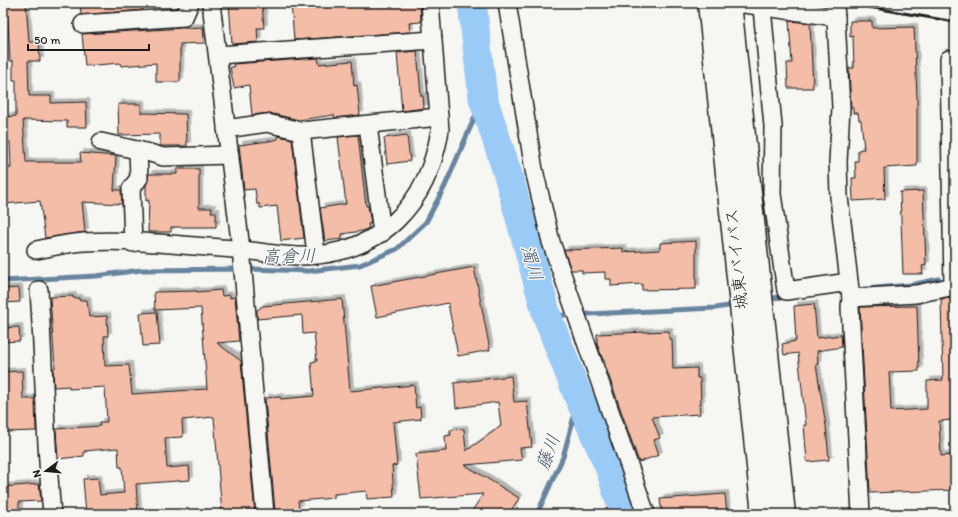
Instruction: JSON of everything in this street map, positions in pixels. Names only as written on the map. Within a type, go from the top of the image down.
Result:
[{"type":"highway","name":"城東バイパス","points":[[709,3],[755,337],[784,514]]},
{"type":"highway","name":"城東バイパス","points":[[730,3],[755,337],[763,514]]},
{"type":"street","points":[[83,24],[184,17],[190,3]]},
{"type":"street","points":[[211,3],[242,254],[265,514]]},
{"type":"street","points":[[36,250],[84,242],[133,243],[242,254],[303,256],[355,246],[382,233],[401,218],[420,193],[427,178],[438,145],[440,130],[430,3]]},
{"type":"street","points":[[506,3],[534,170],[551,242],[646,514]]},
{"type":"street","points":[[737,3],[762,8],[836,10],[841,107],[838,162],[839,197],[850,290],[861,514]]},
{"type":"street","points":[[762,8],[773,126],[772,194],[786,291],[850,290],[916,294],[954,286],[949,59]]},
{"type":"street","points":[[218,55],[433,40]]},
{"type":"street","points":[[226,129],[266,123],[301,131],[439,117]]},
{"type":"street","points":[[368,124],[382,233]]},
{"type":"street","points":[[301,131],[316,254]]},
{"type":"street","points":[[101,142],[138,150],[163,158],[230,155]]},
{"type":"street","points":[[133,243],[131,189],[139,178],[138,150]]},
{"type":"street","points":[[39,290],[44,361],[46,460],[52,514]]},
{"type":"building","points":[[7,3],[26,3],[29,42],[39,42],[40,61],[28,61],[29,96],[51,96],[51,103],[86,102],[87,127],[67,127],[67,121],[23,120],[26,162],[81,162],[80,153],[116,156],[114,190],[121,190],[122,204],[82,202],[85,232],[45,238],[40,201],[3,204],[3,169],[11,168],[10,142],[7,142],[5,117],[16,116],[16,80],[13,80],[13,61],[10,61]]},
{"type":"building","points":[[80,3],[143,3],[143,10],[81,15]]},
{"type":"building","points":[[229,3],[262,3],[264,28],[257,28],[258,42],[232,44]]},
{"type":"building","points":[[291,3],[420,3],[421,22],[409,23],[410,32],[294,40]]},
{"type":"building","points":[[789,21],[810,23],[813,88],[788,88],[787,63],[792,63]]},
{"type":"building","points":[[850,21],[872,21],[872,28],[914,27],[917,98],[917,166],[884,168],[885,199],[853,201],[852,178],[856,178],[855,161],[858,161],[858,150],[864,149],[861,120],[859,120],[858,113],[853,113],[853,108],[851,108],[849,68],[854,68],[853,36],[850,37]]},
{"type":"building","points":[[203,27],[204,43],[180,44],[180,82],[156,82],[156,63],[121,66],[120,63],[85,66],[82,34]]},
{"type":"building","points":[[417,51],[421,96],[423,96],[424,108],[402,111],[397,53]]},
{"type":"building","points":[[318,58],[319,64],[352,61],[354,86],[357,85],[360,115],[335,118],[334,115],[299,120],[269,113],[252,115],[249,85],[234,88],[230,67],[234,67],[233,64]]},
{"type":"building","points":[[118,104],[141,104],[141,113],[186,114],[187,146],[160,146],[160,134],[119,135]]},
{"type":"building","points":[[358,135],[366,206],[368,206],[371,223],[368,224],[369,228],[362,231],[342,234],[342,239],[325,241],[320,208],[346,204],[338,137]]},
{"type":"building","points":[[407,135],[410,161],[387,164],[384,138]]},
{"type":"building","points":[[278,136],[292,139],[304,238],[281,241],[277,206],[260,208],[260,204],[257,204],[255,189],[244,190],[239,145],[278,139]]},
{"type":"building","points":[[177,169],[199,169],[199,208],[212,208],[211,212],[216,212],[216,227],[171,227],[171,232],[148,232],[149,200],[146,201],[146,185],[149,174],[177,174]]},
{"type":"building","points":[[923,191],[926,265],[922,266],[923,274],[903,274],[900,192]]},
{"type":"building","points":[[696,241],[696,289],[642,290],[642,284],[611,286],[611,279],[605,279],[605,272],[582,273],[582,270],[571,270],[564,250],[623,248],[623,252],[660,250],[660,243]]},
{"type":"building","points":[[474,267],[490,350],[458,356],[448,303],[377,317],[371,286]]},
{"type":"building","points":[[19,288],[20,302],[3,303],[3,289]]},
{"type":"building","points":[[221,290],[222,296],[230,295],[230,298],[235,297],[239,341],[217,343],[241,361],[255,514],[222,514],[214,417],[182,420],[183,437],[165,438],[167,468],[189,466],[190,480],[136,484],[138,514],[86,514],[83,479],[98,478],[100,495],[124,493],[122,467],[119,467],[118,448],[84,451],[84,456],[58,459],[56,429],[100,426],[99,422],[107,422],[105,387],[69,389],[69,386],[54,387],[53,368],[55,368],[50,297],[73,296],[73,298],[79,298],[79,300],[87,300],[89,317],[107,316],[108,336],[104,336],[105,366],[129,365],[132,394],[207,389],[201,308],[155,310],[154,292],[197,292]]},
{"type":"building","points":[[955,298],[955,420],[939,421],[941,456],[953,455],[955,490],[870,493],[860,307],[917,306],[919,371],[889,372],[891,411],[927,409],[927,381],[943,380],[941,299]]},
{"type":"building","points":[[342,299],[350,391],[414,385],[416,408],[420,407],[421,419],[393,422],[397,465],[392,466],[394,497],[367,499],[366,491],[334,494],[334,498],[298,501],[299,509],[275,511],[265,398],[280,397],[281,399],[314,396],[311,362],[317,361],[314,333],[303,334],[302,315],[257,319],[257,310],[263,306]]},
{"type":"building","points":[[814,304],[817,338],[841,335],[842,347],[817,351],[818,364],[816,364],[826,426],[829,460],[807,462],[804,425],[806,425],[798,353],[784,355],[782,344],[796,341],[794,306]]},
{"type":"building","points":[[157,312],[160,345],[143,346],[140,313]]},
{"type":"building","points":[[19,327],[20,341],[3,342],[3,328]]},
{"type":"building","points":[[669,331],[669,339],[672,339],[673,369],[697,368],[697,378],[700,378],[700,414],[652,417],[660,438],[654,440],[659,455],[639,462],[604,360],[597,344],[597,334]]},
{"type":"building","points":[[22,371],[23,399],[35,399],[36,431],[3,432],[3,372]]},
{"type":"building","points":[[511,376],[514,402],[527,401],[532,447],[520,448],[522,460],[465,465],[519,498],[509,514],[470,514],[483,494],[421,499],[416,454],[446,451],[445,436],[451,435],[450,430],[464,429],[466,451],[501,426],[498,402],[456,408],[454,383]]},
{"type":"building","points":[[39,484],[41,501],[19,502],[19,514],[3,514],[3,487]]},
{"type":"building","points":[[725,494],[727,514],[662,514],[660,499]]},
{"type":"waterway","name":"濁川","points":[[472,3],[483,98],[509,178],[547,316],[579,398],[610,469],[624,514]]},
{"type":"waterway","name":"高倉川","points":[[3,281],[96,276],[141,270],[248,269],[309,271],[360,265],[397,249],[426,222],[445,186],[483,98]]},
{"type":"waterway","points":[[864,289],[910,285],[939,279]]},
{"type":"waterway","points":[[767,299],[787,296]]},
{"type":"waterway","points":[[547,316],[715,308],[735,305]]},
{"type":"waterway","name":"藤川","points":[[537,514],[563,457],[579,398]]},
{"type":"railway","points":[[846,3],[955,22]]}]
